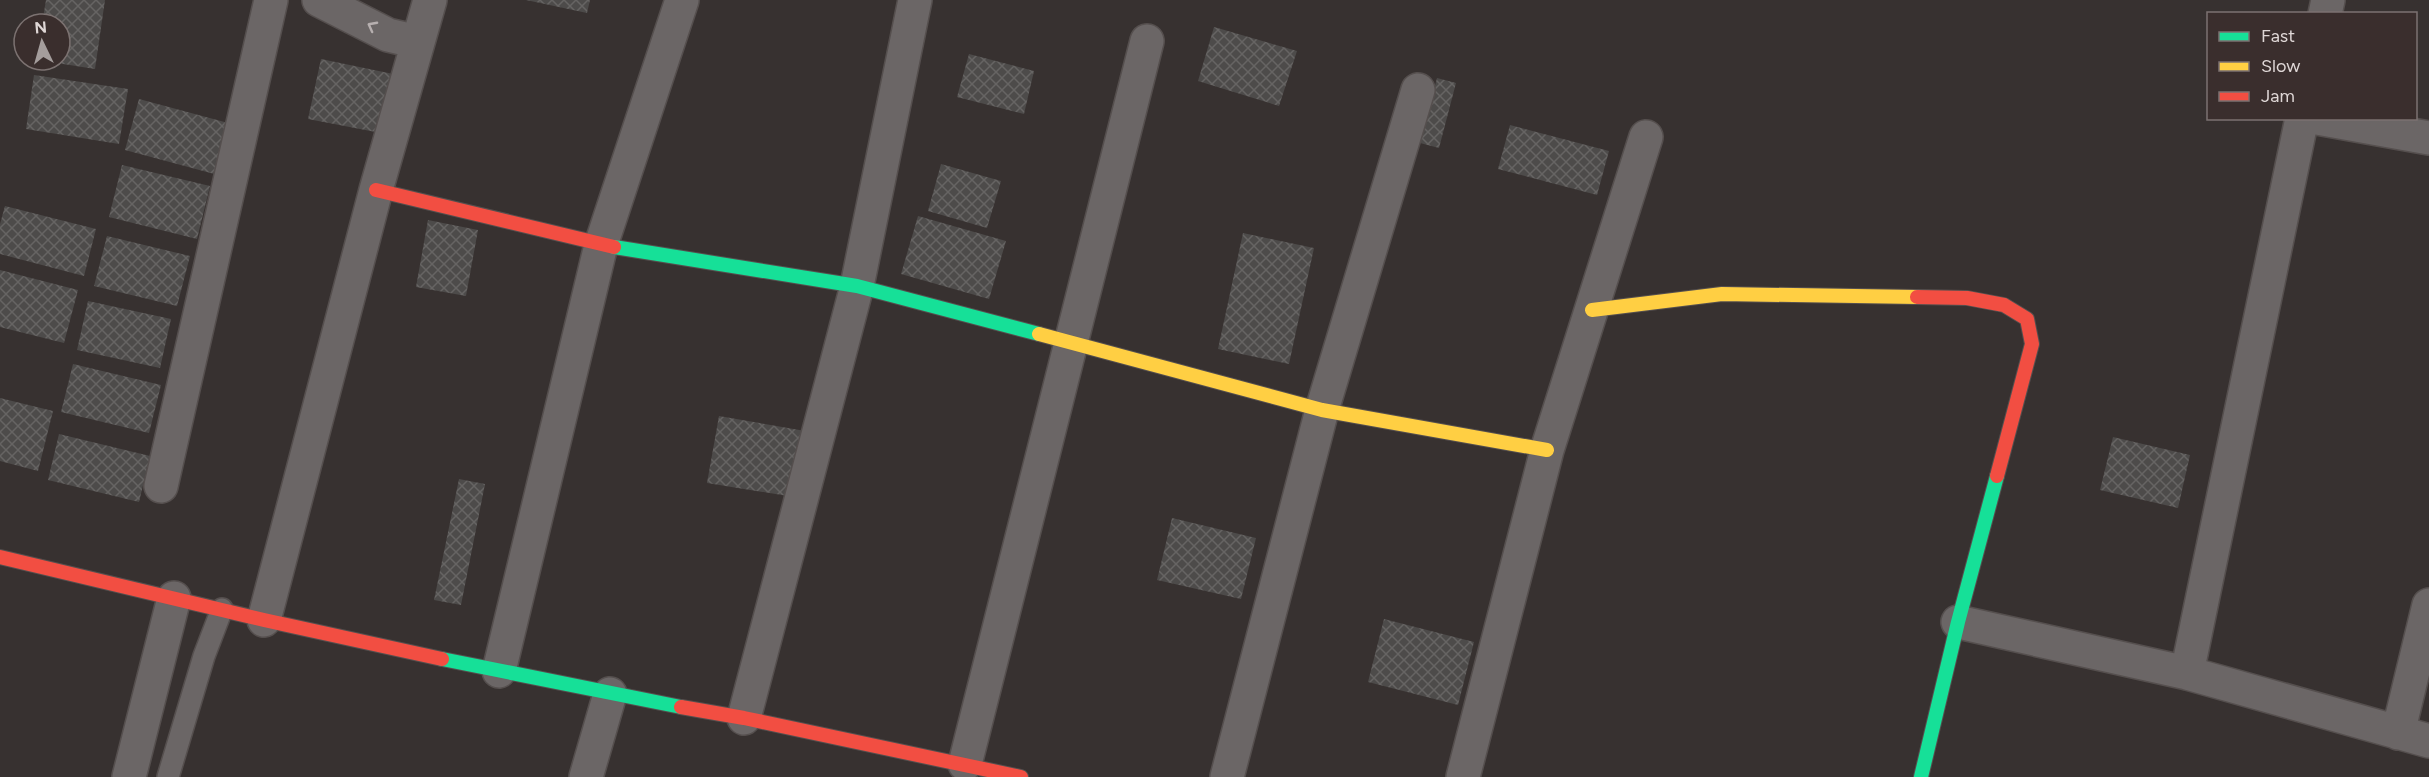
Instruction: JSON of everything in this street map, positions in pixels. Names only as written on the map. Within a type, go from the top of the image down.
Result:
[{"type":"street","points":[[161,486],[270,0]]},
{"type":"street","points":[[264,620],[376,190],[430,0]]},
{"type":"street","points":[[499,671],[601,244],[682,0]]},
{"type":"street","points":[[744,718],[857,286],[915,0]]},
{"type":"street","points":[[332,1],[388,35],[418,42]]},
{"type":"street","points":[[965,764],[1147,41]]},
{"type":"street","points":[[1227,777],[1322,410],[1418,90]]},
{"type":"street","points":[[2187,673],[2302,120]]},
{"type":"street","points":[[2328,120],[2429,138]]},
{"type":"street","points":[[1463,777],[1547,450],[1646,137]]},
{"type":"street","points":[[376,190],[601,244],[857,286],[1322,410],[1547,450]]},
{"type":"street","points":[[1592,310],[1722,294],[1967,298],[2004,305],[2026,319],[2032,344],[1958,622],[1921,777]]},
{"type":"street","points":[[0,557],[264,620],[499,671],[744,718],[1021,777]]},
{"type":"street","points":[[129,777],[174,598]]},
{"type":"street","points":[[1958,622],[2187,673],[2414,737],[2429,605]]},
{"type":"street","points":[[586,777],[610,694]]},
{"type":"lane","points":[[168,777],[204,656],[222,609]]},
{"type":"building","points":[[46,0],[105,0],[95,69],[72,65],[72,12],[44,12]]},
{"type":"building","points":[[526,0],[590,0],[587,13]]},
{"type":"building","points":[[1214,27],[1297,51],[1279,106],[1198,81]]},
{"type":"building","points":[[969,54],[1034,71],[1024,114],[957,97]]},
{"type":"building","points":[[321,59],[398,75],[386,134],[308,119]]},
{"type":"building","points":[[34,75],[128,89],[119,144],[26,129]]},
{"type":"building","points":[[1437,78],[1456,83],[1439,148],[1420,143]]},
{"type":"building","points":[[139,99],[232,124],[218,175],[125,150]]},
{"type":"building","points":[[1510,125],[1609,151],[1597,195],[1498,169]]},
{"type":"building","points":[[941,164],[1001,181],[987,228],[928,211]]},
{"type":"building","points":[[122,165],[210,186],[197,239],[109,217]]},
{"type":"building","points":[[5,206],[96,229],[84,276],[0,254],[0,224]]},
{"type":"building","points":[[918,216],[1006,241],[989,299],[901,274]]},
{"type":"building","points":[[428,220],[478,230],[466,296],[416,287]]},
{"type":"building","points":[[1243,233],[1314,248],[1289,364],[1218,349]]},
{"type":"building","points":[[107,236],[190,256],[177,306],[94,286]]},
{"type":"building","points":[[0,270],[78,290],[64,343],[0,327]]},
{"type":"building","points":[[88,301],[171,319],[160,368],[77,350]]},
{"type":"building","points":[[73,364],[161,385],[149,433],[61,412]]},
{"type":"building","points":[[0,398],[53,411],[38,471],[0,461]]},
{"type":"building","points":[[719,416],[811,432],[800,498],[707,483]]},
{"type":"building","points":[[59,434],[150,456],[139,502],[48,480]]},
{"type":"building","points":[[2113,437],[2190,455],[2178,508],[2100,490]]},
{"type":"building","points":[[459,479],[485,484],[461,605],[434,600]]},
{"type":"building","points":[[1172,518],[1256,538],[1241,599],[1157,580]]},
{"type":"building","points":[[1384,619],[1474,642],[1458,705],[1368,682]]},
{"type":"traffic: fast","points":[[614,247],[857,286],[1039,334]]},
{"type":"traffic: fast","points":[[1921,777],[1958,622],[1997,476]]},
{"type":"traffic: fast","points":[[442,659],[681,707]]},
{"type":"traffic: slow","points":[[1592,310],[1722,294],[1917,297]]},
{"type":"traffic: slow","points":[[1039,334],[1322,410],[1547,450]]},
{"type":"traffic: jam","points":[[376,190],[614,247]]},
{"type":"traffic: jam","points":[[1917,297],[1967,298],[2004,305],[2027,319],[2032,344],[1997,476]]},
{"type":"traffic: jam","points":[[0,557],[264,620],[442,659]]},
{"type":"traffic: jam","points":[[681,707],[744,718],[1021,777]]}]
